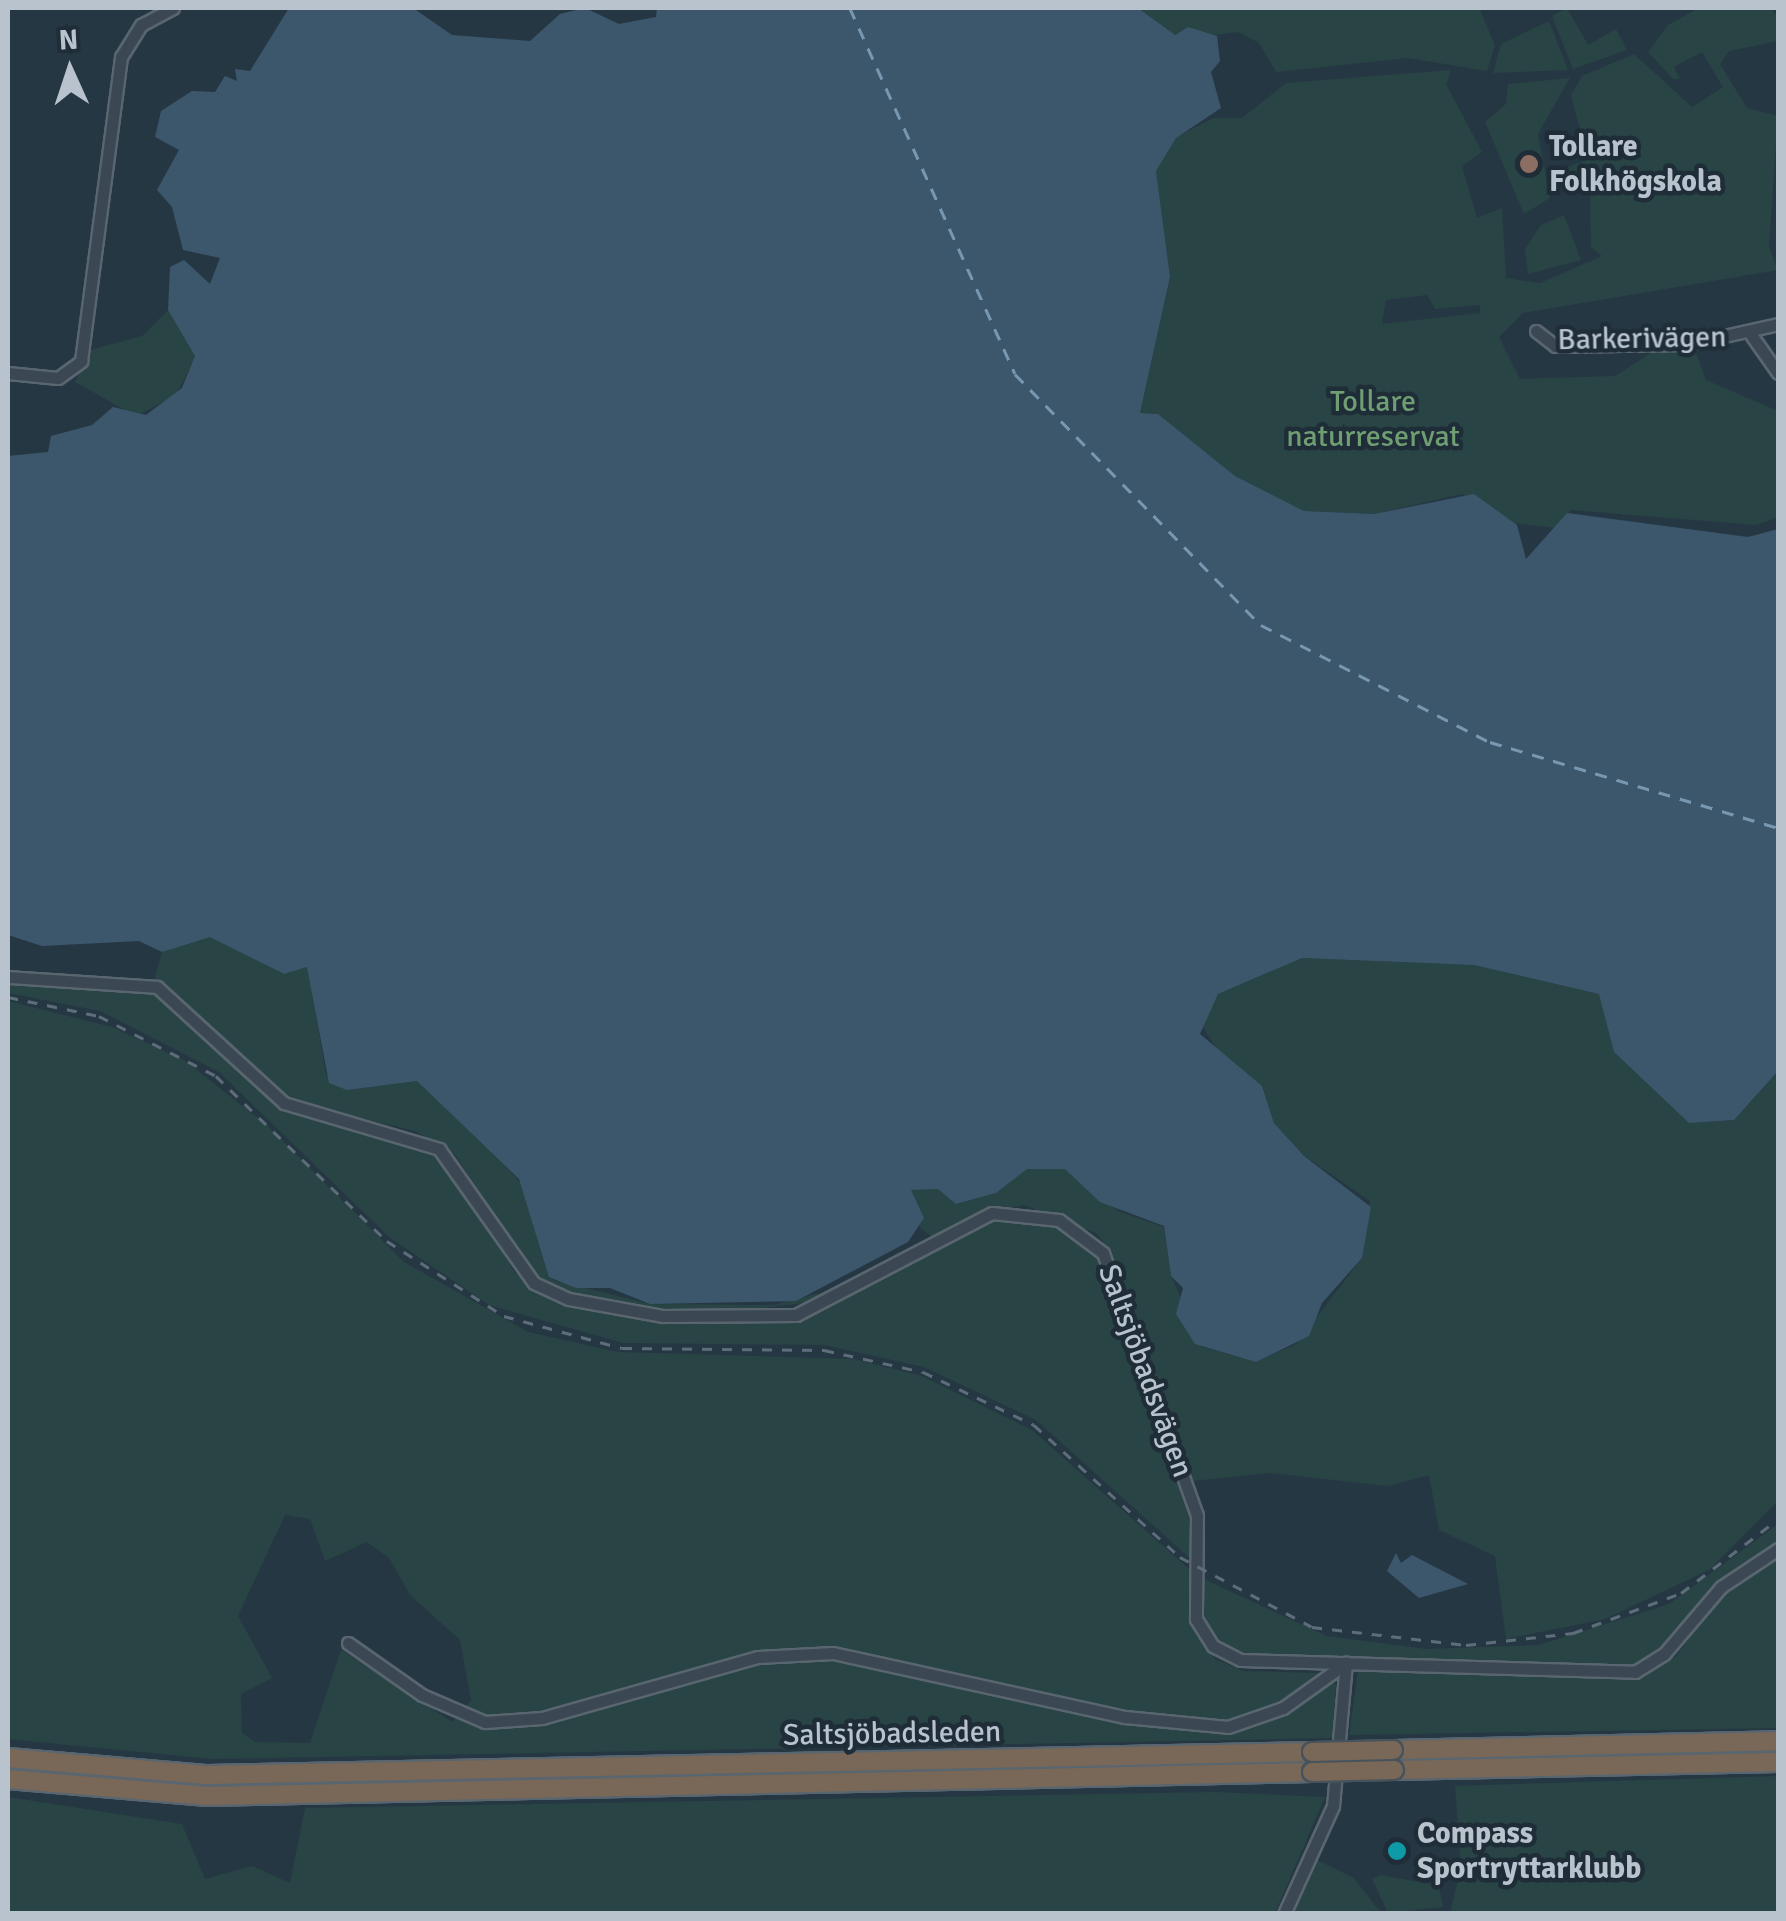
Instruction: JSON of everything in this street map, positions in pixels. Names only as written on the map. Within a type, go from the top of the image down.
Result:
[{"type":"highway","name":"Saltsjöbadsleden","points":[[8,1758],[208,1776],[1778,1741]]},
{"type":"highway","name":"Saltsjöbadsleden","points":[[8,1778],[207,1796],[1778,1762]]},
{"type":"street","points":[[8,373],[58,378],[81,362],[120,57],[140,26],[173,8]]},
{"type":"street","points":[[1778,324],[1752,336],[1778,373]]},
{"type":"street","name":"Barkerivägen","points":[[1536,331],[1555,346],[1752,336]]},
{"type":"street","name":"Saltsjöbadsvägen","points":[[8,977],[146,981],[284,1103],[426,1142],[468,1178],[534,1283],[569,1300],[678,1317],[796,1314],[992,1214],[1060,1220],[1104,1253],[1194,1504],[1200,1629],[1241,1660],[1635,1672],[1664,1654],[1721,1587],[1778,1549]]},
{"type":"street","points":[[348,1643],[422,1695],[485,1722],[542,1718],[696,1671],[804,1653],[917,1666],[1125,1717],[1228,1727],[1283,1708],[1346,1663]]},
{"type":"street","points":[[1284,1914],[1333,1806],[1346,1663]]},
{"type":"green space","points":[[1139,8],[1479,8],[1495,45],[1487,71],[1408,58],[1276,72],[1259,43],[1238,32],[1204,36],[1188,27],[1174,35]]},
{"type":"green space","points":[[1567,8],[1588,45],[1616,29],[1627,50],[1573,69],[1552,16]]},
{"type":"green space","name":"Tollare naturreservat","points":[[1699,8],[1771,8],[1778,18],[1778,41],[1729,51],[1720,64],[1747,108],[1778,116],[1769,247],[1778,270],[1523,313],[1499,337],[1520,379],[1615,376],[1654,351],[1696,352],[1706,380],[1778,411],[1778,517],[1756,525],[1571,510],[1556,528],[1506,522],[1462,494],[1374,514],[1304,511],[1235,476],[1158,414],[1140,413],[1170,278],[1156,171],[1176,137],[1214,118],[1242,118],[1286,83],[1451,70],[1446,84],[1482,152],[1462,166],[1477,218],[1502,208],[1506,278],[1540,283],[1602,256],[1591,247],[1590,188],[1563,184],[1558,171],[1588,159],[1571,95],[1582,76],[1634,54],[1692,107],[1723,87],[1702,52],[1674,67],[1680,79],[1673,79],[1648,52],[1668,25]],"holes":[[[1427,295],[1435,309],[1480,305],[1480,313],[1382,324],[1386,300]]]},
{"type":"green space","points":[[1549,21],[1568,70],[1493,73],[1501,44]]},
{"type":"green space","points":[[1570,78],[1538,134],[1550,198],[1524,214],[1485,122],[1506,104],[1508,84]]},
{"type":"green space","points":[[1564,215],[1581,260],[1528,274],[1525,249],[1541,225]]},
{"type":"green space","points":[[168,310],[196,357],[175,396],[136,416],[75,382],[90,350],[142,336]]},
{"type":"green space","points":[[210,936],[283,974],[308,967],[326,1075],[347,1090],[417,1081],[480,1137],[524,1187],[553,1280],[650,1304],[774,1305],[819,1293],[820,1301],[704,1315],[564,1294],[537,1280],[455,1155],[415,1131],[286,1100],[155,977],[162,952]]},
{"type":"green space","points":[[1302,958],[1474,965],[1600,994],[1614,1052],[1689,1123],[1734,1120],[1778,1071],[1778,1501],[1709,1570],[1605,1619],[1506,1639],[1495,1556],[1439,1530],[1429,1475],[1388,1486],[1270,1473],[1192,1481],[1109,1249],[1096,1233],[1024,1205],[971,1216],[934,1238],[920,1228],[910,1190],[938,1189],[956,1204],[996,1193],[1026,1169],[1065,1169],[1118,1211],[1164,1227],[1171,1276],[1203,1347],[1256,1362],[1296,1344],[1362,1258],[1370,1201],[1304,1156],[1274,1123],[1262,1086],[1222,1057],[1200,1023],[1218,994]]},
{"type":"green space","points":[[8,981],[153,992],[287,1110],[427,1150],[464,1183],[515,1273],[554,1302],[657,1321],[775,1324],[822,1312],[983,1221],[1056,1224],[1100,1256],[1194,1524],[1193,1561],[1036,1420],[924,1367],[824,1345],[623,1343],[489,1305],[389,1237],[219,1072],[100,1011],[8,993]]},
{"type":"green space","points":[[8,1001],[112,1027],[184,1060],[267,1125],[404,1262],[528,1332],[618,1352],[853,1359],[922,1376],[1032,1430],[1189,1569],[1190,1622],[1215,1659],[1244,1671],[1322,1673],[1336,1685],[1332,1738],[212,1759],[8,1739]],"holes":[[[285,1515],[310,1519],[325,1561],[367,1542],[389,1558],[410,1595],[460,1640],[471,1700],[452,1722],[341,1650],[310,1743],[255,1742],[242,1733],[241,1694],[272,1678],[238,1616]]]},
{"type":"green space","points":[[1778,1524],[1778,1544],[1717,1583],[1650,1660],[1617,1671],[1245,1655],[1220,1643],[1199,1612],[1197,1576],[1327,1636],[1426,1649],[1539,1645],[1669,1604]]},
{"type":"green space","points":[[1778,1558],[1778,1728],[1349,1735],[1358,1671],[1641,1679],[1676,1656],[1724,1592]]},
{"type":"green space","points":[[1778,1776],[1778,1913],[1450,1913],[1461,1868],[1455,1786]]},
{"type":"green space","points":[[1216,1792],[1325,1797],[1275,1913],[8,1913],[8,1797],[182,1824],[205,1879],[252,1866],[290,1883],[305,1808]]},
{"type":"green space","points":[[1315,1859],[1354,1878],[1381,1913],[1291,1914]]},
{"type":"green space","points":[[1381,1875],[1439,1886],[1443,1907],[1388,1913],[1372,1879]]},
{"type":"water","points":[[289,8],[413,8],[452,35],[530,41],[560,14],[585,8],[619,24],[656,17],[657,8],[1138,8],[1175,35],[1188,27],[1217,36],[1220,61],[1211,72],[1221,108],[1176,138],[1156,171],[1170,277],[1140,413],[1158,414],[1235,476],[1304,511],[1374,514],[1474,494],[1517,525],[1526,559],[1567,513],[1748,537],[1778,529],[1778,1071],[1734,1120],[1689,1123],[1614,1052],[1599,994],[1474,965],[1302,958],[1218,994],[1200,1034],[1262,1086],[1274,1123],[1304,1156],[1371,1207],[1362,1258],[1322,1303],[1309,1336],[1256,1362],[1195,1344],[1176,1314],[1183,1288],[1171,1276],[1164,1226],[1100,1202],[1065,1169],[1027,1169],[996,1193],[956,1204],[938,1189],[911,1190],[924,1218],[908,1242],[796,1301],[650,1304],[610,1288],[576,1288],[549,1277],[519,1179],[417,1081],[347,1090],[329,1083],[307,967],[284,974],[210,937],[162,952],[139,941],[42,946],[8,935],[8,456],[48,452],[51,436],[92,425],[113,407],[146,415],[182,388],[195,356],[168,310],[170,267],[184,260],[210,284],[220,258],[183,250],[172,207],[157,190],[179,150],[155,137],[161,111],[192,91],[215,92],[225,76],[237,81],[235,69],[250,71]]},
{"type":"water","points":[[1396,1553],[1401,1563],[1412,1555],[1468,1584],[1419,1598],[1387,1571]]},
{"type":"ferry route","points":[[850,8],[1015,374],[1261,625],[1490,742],[1778,828]]},
{"type":"railway","points":[[8,997],[99,1016],[216,1076],[387,1241],[504,1316],[622,1348],[824,1350],[923,1372],[1034,1425],[1180,1557],[1312,1627],[1466,1645],[1573,1633],[1681,1593],[1778,1519]]},
{"type":"place","name":"Tollare Folkhögskola","points":[[1529,164]]},
{"type":"place","name":"Compass Sportryttarklubb","points":[[1397,1851]]}]
